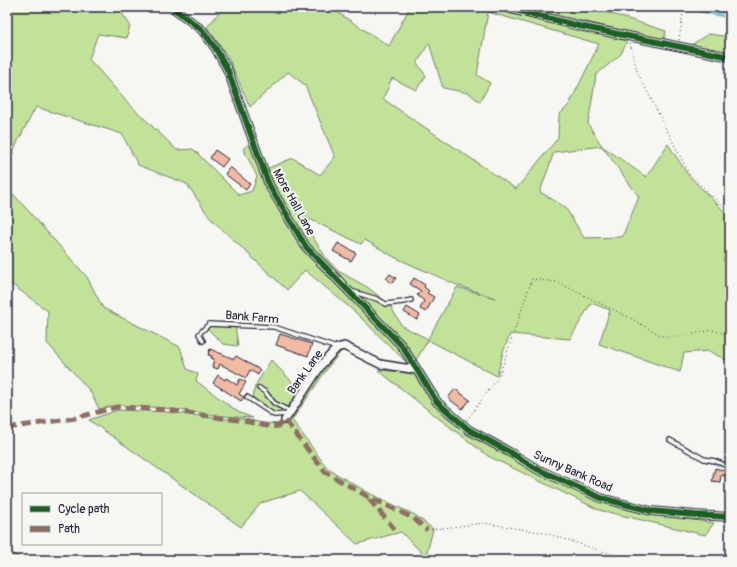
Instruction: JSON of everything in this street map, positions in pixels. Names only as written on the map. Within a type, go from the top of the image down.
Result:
[{"type":"street","name":"More Hall Lane","points":[[172,7],[202,30],[216,49],[228,71],[269,185],[306,247],[402,346],[417,370]]},
{"type":"street","points":[[503,7],[579,26],[730,57]]},
{"type":"street","name":"Bank Lane","points":[[288,415],[322,364],[337,348],[344,346],[380,364],[417,370]]},
{"type":"street","name":"Sunny Bank Road","points":[[417,370],[437,402],[469,430],[537,469],[601,498],[651,511],[730,517]]},
{"type":"lane","points":[[348,290],[377,299],[386,304],[411,300]]},
{"type":"lane","name":"Bank Farm","points":[[204,341],[199,334],[209,324],[274,327],[337,348]]},
{"type":"lane","points":[[259,388],[288,415]]},
{"type":"lane","points":[[247,398],[274,415],[288,415]]},
{"type":"lane","points":[[670,440],[704,459],[715,461],[730,467]]},
{"type":"path","points":[[678,46],[683,14]]},
{"type":"path","points":[[630,37],[629,45],[637,71],[689,174],[730,214]]},
{"type":"path","points":[[463,425],[499,376],[532,279],[557,282],[632,319],[664,337],[678,337],[712,330],[730,335]]},
{"type":"path","points":[[428,530],[484,523],[544,533],[608,553],[640,560]]},
{"type":"green space","points":[[7,7],[118,7],[130,25],[127,38],[98,34],[89,59],[126,101],[177,150],[193,149],[239,195],[252,191],[257,176],[243,149],[251,142],[305,248],[400,349],[411,367],[355,312],[305,270],[287,290],[210,218],[187,184],[138,165],[122,134],[36,107],[18,141],[7,167]]},
{"type":"green space","points":[[224,7],[329,7],[389,46],[410,7],[492,7],[627,41],[621,54],[596,75],[588,124],[602,146],[646,177],[668,144],[688,175],[730,217],[730,249],[723,260],[730,266],[730,362],[709,351],[684,353],[680,372],[599,344],[610,310],[591,303],[570,339],[510,334],[503,352],[497,376],[428,340],[415,362],[308,245],[271,184],[266,169],[293,158],[320,175],[335,157],[305,85],[288,72],[250,107],[228,57],[207,27]],"holes":[[[488,12],[599,44],[569,105],[559,115],[558,138],[516,189],[383,99],[392,78],[416,90],[426,76],[417,63],[429,43],[443,88],[469,93],[480,102],[490,83],[477,75]],[[602,146],[639,197],[622,237],[584,238],[565,207],[540,192],[554,152]],[[303,216],[361,244],[365,240],[396,258],[457,285],[495,298],[457,287],[428,339],[402,326],[389,304],[367,287],[338,271],[327,259],[302,221]]]},
{"type":"green space","points":[[522,7],[590,7],[666,31],[664,40]]},
{"type":"green space","points":[[708,34],[730,37],[730,54],[691,45]]},
{"type":"green space","points":[[7,187],[87,277],[103,308],[180,347],[187,369],[198,374],[196,381],[238,412],[253,418],[222,416],[164,408],[118,405],[99,409],[90,391],[47,343],[48,311],[7,281]]},
{"type":"green space","points":[[204,325],[235,325],[238,346],[223,344]]},
{"type":"green space","points":[[344,348],[329,366],[292,420],[328,469],[369,493],[415,515],[433,529],[426,557],[401,532],[357,544],[300,491],[261,503],[241,527],[89,420],[118,410],[170,412],[222,419],[243,419],[263,423],[282,424],[323,364],[337,350]]},
{"type":"green space","points":[[271,360],[302,392],[284,419],[253,398],[255,386]]},
{"type":"green space","points":[[378,370],[416,373],[436,404],[535,471],[651,514],[714,523],[705,535],[599,510],[488,456]]},
{"type":"green space","points":[[7,550],[23,560],[7,560]]},
{"type":"water","points":[[678,7],[730,7],[730,18]]},
{"type":"building","points":[[215,150],[228,159],[222,167],[210,158]]},
{"type":"building","points":[[230,167],[250,184],[246,190],[225,174]]},
{"type":"building","points":[[338,243],[356,253],[351,261],[333,251]]},
{"type":"building","points":[[390,274],[396,278],[392,283],[386,279]]},
{"type":"building","points":[[414,278],[425,285],[424,287],[429,291],[427,293],[434,297],[426,312],[420,309],[424,301],[417,295],[421,291],[410,284]]},
{"type":"building","points":[[407,307],[420,315],[417,320],[404,312]]},
{"type":"building","points":[[280,334],[312,344],[308,356],[276,345]]},
{"type":"building","points":[[210,349],[234,359],[236,356],[260,370],[258,375],[250,370],[246,378],[220,364],[218,369],[212,367],[214,359],[211,358],[212,356],[208,355]]},
{"type":"building","points":[[218,375],[237,385],[240,379],[246,382],[239,394],[244,397],[241,401],[213,383]]},
{"type":"building","points":[[455,389],[470,400],[462,409],[448,398]]},
{"type":"building","points":[[715,468],[730,472],[730,477],[721,475],[720,482],[712,481]]},
{"type":"marked path","points":[[7,428],[75,418],[117,407],[167,410],[244,421],[271,427],[278,426],[285,420],[325,472],[367,496],[413,518],[427,530]]},
{"type":"marked path","points":[[369,499],[396,531]]},
{"type":"cycle path","points":[[172,7],[202,30],[216,49],[228,71],[269,185],[306,247],[402,346],[437,402],[469,430],[537,469],[601,498],[651,511],[730,517]]},
{"type":"cycle path","points":[[503,7],[579,26],[730,57]]}]
